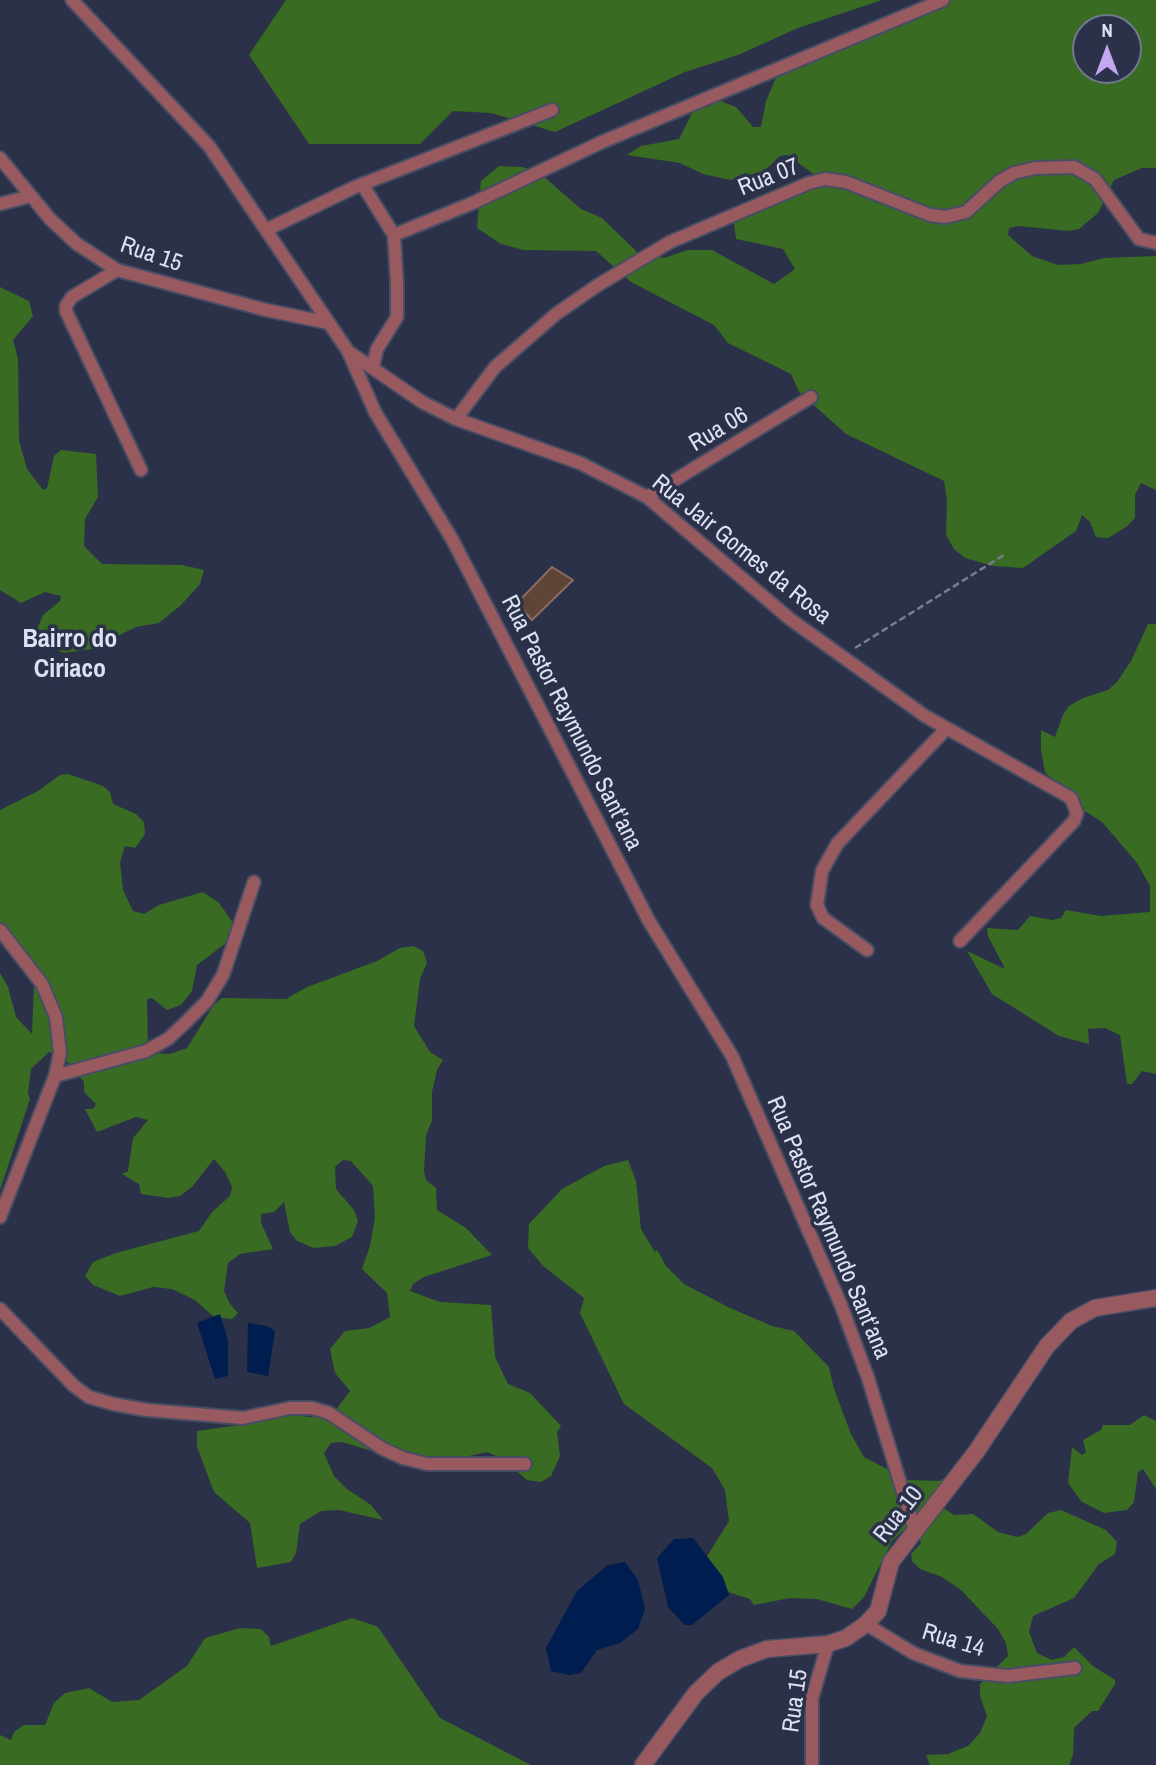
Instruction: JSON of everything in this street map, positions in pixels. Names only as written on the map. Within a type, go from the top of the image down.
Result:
[{"type":"street","name":"Rua Pastor Raymundo Sant’ana","points":[[72,0],[209,146],[348,351],[375,412],[452,539],[649,921],[732,1056],[845,1317],[868,1378],[915,1531]]},
{"type":"street","points":[[394,235],[475,202],[601,142],[943,0]]},
{"type":"street","points":[[266,230],[362,184],[552,110]]},
{"type":"street","name":"Rua 15","points":[[0,158],[31,197],[77,244],[117,270],[266,310],[329,323]]},
{"type":"street","name":"Rua 07","points":[[456,419],[495,367],[556,314],[598,285],[670,242],[809,183],[825,179],[846,181],[930,215],[945,217],[966,212],[1000,181],[1014,173],[1035,168],[1074,167],[1095,178],[1139,239],[1156,243]]},
{"type":"street","points":[[362,184],[394,235],[397,317],[377,349],[373,367]]},
{"type":"street","points":[[0,204],[31,197]]},
{"type":"street","points":[[117,270],[72,297],[66,312],[141,470]]},
{"type":"street","name":"Rua Jair Gomes da Rosa","points":[[348,351],[422,402],[456,419],[580,463],[647,497],[790,619],[842,656],[946,729],[1071,798],[1077,813],[1074,821],[960,941]]},
{"type":"street","name":"Rua 06","points":[[647,497],[811,397]]},
{"type":"street","points":[[867,950],[823,918],[817,905],[822,871],[837,844],[946,729]]},
{"type":"street","points":[[55,1076],[146,1051],[168,1039],[187,1021],[207,1001],[223,975],[254,882]]},
{"type":"street","points":[[0,930],[42,984],[56,1017],[60,1053],[55,1076],[0,1217]]},
{"type":"street","name":"Rua 10","points":[[866,1624],[878,1611],[891,1562],[976,1452],[1047,1346],[1071,1321],[1095,1308],[1156,1298]]},
{"type":"street","points":[[0,1309],[74,1386],[89,1397],[147,1410],[243,1418],[290,1408],[312,1408],[329,1413],[383,1449],[402,1458],[427,1464],[525,1464]]},
{"type":"street","points":[[643,1765],[696,1693],[718,1672],[740,1659],[767,1649],[828,1644],[846,1638],[866,1624]]},
{"type":"street","name":"Rua 14","points":[[866,1624],[913,1653],[960,1671],[1008,1676],[1075,1668]]},
{"type":"street","name":"Rua 15","points":[[812,1765],[812,1698],[828,1644]]},
{"type":"path","points":[[842,656],[1004,555]]},
{"type":"green space","points":[[286,0],[882,0],[798,28],[738,55],[685,72],[555,132],[491,113],[453,111],[420,144],[309,144],[249,55]]},
{"type":"green space","points":[[946,0],[1156,0],[1156,168],[1142,168],[1114,180],[1098,213],[1079,229],[1069,231],[1019,226],[1009,228],[1008,235],[1032,256],[1058,265],[1081,264],[1104,258],[1156,256],[1156,490],[1141,483],[1135,495],[1135,518],[1126,527],[1108,538],[1096,537],[1090,522],[1082,515],[1076,531],[1023,568],[993,566],[965,558],[954,549],[946,535],[947,500],[944,481],[846,434],[799,392],[791,374],[728,343],[714,325],[631,282],[596,251],[524,250],[501,244],[477,228],[481,181],[499,166],[523,167],[543,176],[581,209],[602,218],[637,252],[664,258],[688,250],[712,250],[774,284],[795,269],[783,249],[736,239],[733,215],[751,200],[796,186],[815,175],[787,155],[780,156],[764,171],[731,180],[703,174],[680,163],[627,155],[641,146],[679,139],[692,113],[715,99],[736,107],[753,127],[761,127],[766,101],[776,78],[804,57]]},
{"type":"green space","points":[[0,287],[29,301],[33,316],[13,340],[18,359],[19,440],[27,469],[43,490],[47,488],[54,456],[61,450],[96,454],[98,497],[85,519],[84,546],[102,564],[182,565],[204,570],[200,584],[181,605],[159,623],[136,627],[91,649],[64,653],[32,641],[43,615],[60,601],[61,596],[45,592],[21,603],[0,590]]},
{"type":"green space","points":[[1148,624],[1156,624],[1156,1074],[1142,1071],[1132,1084],[1127,1084],[1120,1035],[1105,1028],[1088,1029],[1089,1044],[1059,1036],[992,994],[967,951],[1005,969],[988,936],[987,928],[1018,930],[1030,916],[1052,920],[1061,918],[1066,910],[1101,916],[1150,912],[1150,886],[1137,863],[1102,822],[1080,808],[1045,772],[1041,750],[1041,730],[1055,737],[1069,706],[1108,690],[1117,682],[1131,661]]},
{"type":"green space","points":[[68,774],[103,786],[110,792],[113,804],[136,814],[144,822],[145,834],[135,848],[125,846],[120,862],[123,890],[133,911],[144,914],[159,905],[203,892],[219,903],[236,927],[230,940],[197,965],[192,991],[181,1005],[167,1010],[152,998],[147,999],[148,1048],[151,1053],[170,1054],[187,1048],[213,1006],[222,998],[286,999],[307,987],[377,961],[400,948],[413,946],[423,951],[427,963],[420,979],[414,1026],[430,1052],[443,1060],[437,1070],[432,1092],[432,1120],[426,1136],[426,1180],[436,1188],[437,1210],[466,1228],[492,1255],[424,1277],[413,1284],[410,1291],[440,1302],[491,1305],[495,1357],[508,1384],[530,1393],[561,1426],[557,1432],[560,1456],[551,1476],[541,1482],[527,1480],[503,1459],[487,1452],[442,1462],[382,1454],[342,1442],[331,1443],[324,1453],[334,1476],[347,1489],[371,1505],[383,1520],[339,1510],[321,1511],[300,1524],[296,1553],[291,1562],[257,1568],[250,1523],[214,1492],[197,1447],[197,1431],[260,1422],[279,1414],[311,1417],[335,1411],[350,1391],[335,1373],[330,1349],[345,1331],[369,1328],[390,1317],[387,1293],[362,1269],[370,1246],[375,1217],[373,1186],[351,1161],[343,1160],[335,1167],[336,1189],[354,1210],[358,1221],[352,1237],[335,1246],[314,1248],[297,1241],[290,1232],[284,1202],[274,1212],[261,1214],[261,1223],[273,1249],[240,1254],[228,1263],[224,1291],[238,1313],[232,1319],[214,1317],[195,1300],[172,1289],[153,1287],[120,1296],[93,1285],[85,1276],[93,1262],[116,1253],[199,1231],[212,1212],[230,1196],[232,1187],[225,1172],[214,1159],[192,1187],[180,1196],[168,1198],[141,1194],[139,1184],[122,1174],[128,1171],[133,1138],[148,1120],[136,1117],[97,1132],[85,1109],[93,1109],[96,1104],[84,1092],[84,1082],[70,1064],[49,1052],[31,1069],[28,1093],[30,1099],[0,1190],[0,973],[8,987],[16,1017],[32,1034],[34,982],[29,980],[30,956],[15,938],[0,929],[0,810],[38,791],[60,775]]},
{"type":"green space","points":[[628,1160],[636,1181],[641,1229],[666,1266],[684,1284],[728,1307],[772,1326],[794,1331],[829,1367],[834,1389],[851,1434],[864,1457],[908,1480],[939,1481],[947,1477],[942,1507],[954,1515],[973,1514],[998,1532],[1017,1537],[1026,1534],[1048,1513],[1061,1510],[1106,1530],[1117,1542],[1115,1554],[1099,1564],[1074,1598],[1033,1616],[1029,1632],[1037,1653],[1052,1660],[1064,1657],[1074,1647],[1093,1666],[1115,1680],[1098,1711],[1092,1711],[1074,1728],[1073,1755],[1069,1765],[930,1765],[926,1755],[948,1754],[968,1746],[980,1733],[987,1716],[980,1696],[980,1684],[1008,1656],[1006,1643],[998,1629],[961,1590],[942,1577],[920,1569],[912,1561],[911,1554],[921,1543],[917,1530],[906,1528],[892,1541],[864,1597],[852,1609],[817,1599],[790,1598],[754,1605],[750,1599],[731,1593],[701,1572],[701,1566],[729,1521],[725,1490],[712,1468],[624,1404],[580,1313],[584,1298],[543,1266],[528,1248],[529,1224],[562,1189],[604,1166]]},
{"type":"green space","points":[[1144,1415],[1156,1421],[1156,1489],[1143,1469],[1138,1472],[1134,1502],[1127,1510],[1104,1513],[1082,1502],[1068,1483],[1072,1447],[1082,1455],[1086,1452],[1083,1440],[1101,1430],[1103,1425],[1130,1425]]},
{"type":"green space","points":[[352,1618],[378,1627],[440,1718],[531,1765],[0,1765],[0,1735],[11,1740],[14,1732],[24,1725],[45,1725],[54,1703],[65,1693],[89,1688],[112,1702],[139,1700],[187,1666],[205,1638],[240,1628],[261,1629],[269,1637],[271,1646]]},
{"type":"water","points":[[220,1314],[228,1341],[228,1376],[215,1379],[197,1323]]},
{"type":"water","points":[[248,1323],[267,1326],[275,1331],[268,1376],[247,1372]]},
{"type":"water","points":[[693,1538],[723,1577],[729,1595],[692,1625],[685,1625],[668,1607],[657,1558],[674,1539]]},
{"type":"water","points":[[625,1562],[638,1580],[645,1609],[638,1629],[620,1643],[597,1650],[581,1673],[569,1675],[551,1671],[546,1648],[577,1591],[608,1565]]},
{"type":"building","points":[[552,567],[573,580],[532,620],[517,603]]},
{"type":"district","name":"Bairro do Ciriaco","points":[[70,655]]}]
